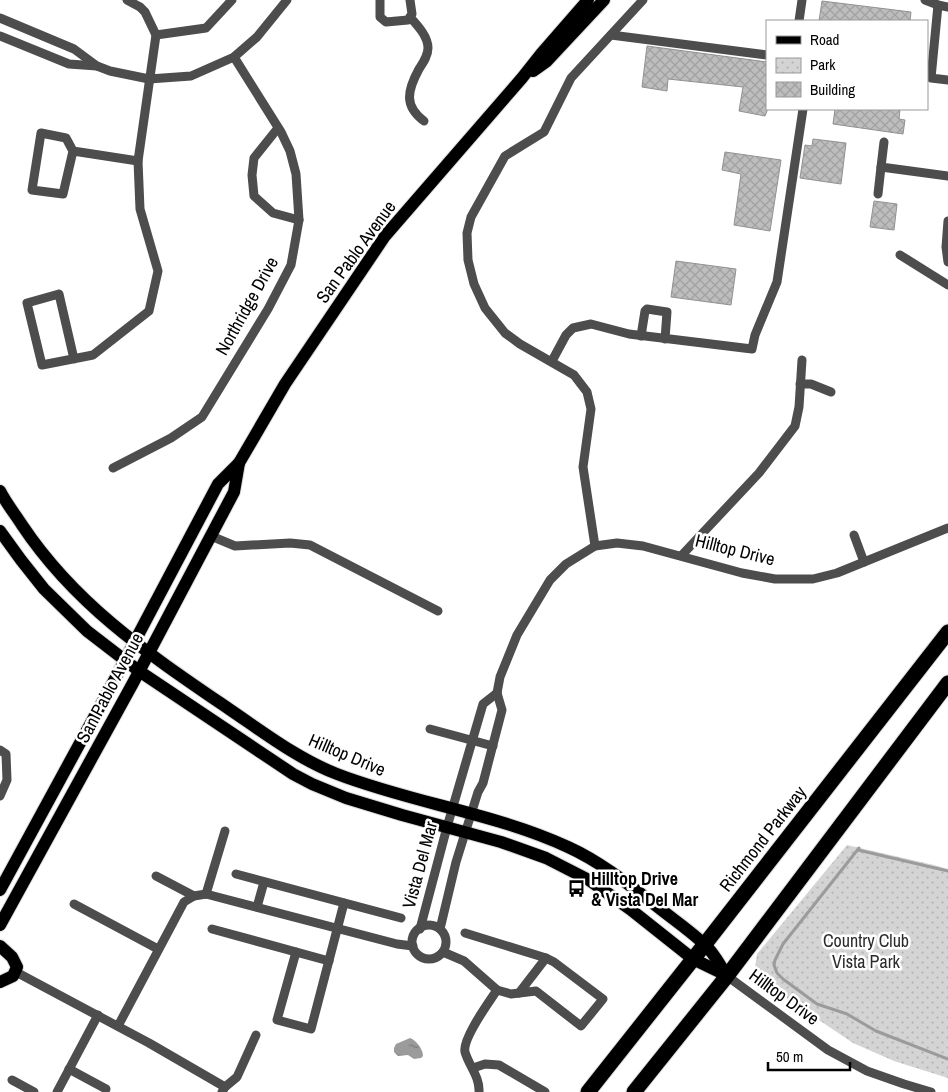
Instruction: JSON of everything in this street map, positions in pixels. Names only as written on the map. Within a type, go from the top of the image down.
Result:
[{"type":"highway","name":"Richmond Parkway","points":[[588,1092],[948,632]]},
{"type":"highway","points":[[634,1092],[727,976],[948,683]]},
{"type":"main road","name":"San Pablo Avenue","points":[[0,890],[218,484],[239,463],[285,384],[386,236],[588,0]]},
{"type":"main road","name":"San Pablo Avenue","points":[[522,78],[547,61],[604,0]]},
{"type":"main road","name":"San Pablo Avenue","points":[[0,925],[139,671],[234,492],[239,463]]},
{"type":"main road","name":"Hilltop Drive","points":[[0,491],[33,541],[61,576],[90,606],[148,653],[280,744],[306,760],[333,773],[363,784],[521,828],[547,838],[592,860],[647,899],[705,944],[727,976]]},
{"type":"main road","name":"Hilltop Drive","points":[[0,531],[20,560],[68,614],[139,671],[274,762],[312,784],[346,798],[378,809],[524,849],[568,868],[609,894],[693,959],[727,976]]},
{"type":"main road","points":[[0,946],[15,962],[16,972],[9,979],[0,982]]},
{"type":"street","points":[[74,359],[59,294],[27,303],[42,365],[74,359],[93,355],[149,311],[158,271],[140,208],[138,161],[156,35],[146,12],[127,0]]},
{"type":"street","points":[[156,35],[206,28],[232,0]]},
{"type":"street","points":[[0,18],[74,49],[97,66],[110,71],[149,79],[191,76],[234,57],[257,37],[286,3],[286,0]]},
{"type":"street","points":[[380,0],[380,17],[386,22],[408,20],[412,14],[410,0]]},
{"type":"street","points":[[595,546],[583,467],[591,409],[587,392],[574,375],[520,344],[505,332],[485,308],[472,276],[466,248],[467,233],[471,216],[505,156],[544,132],[571,78],[643,0]]},
{"type":"street","points":[[799,20],[802,0]]},
{"type":"street","points":[[925,0],[948,7]]},
{"type":"street","points":[[938,5],[931,78],[948,80]]},
{"type":"street","points":[[410,17],[426,39],[428,47],[426,58],[415,77],[410,105],[416,115],[424,122]]},
{"type":"street","points":[[611,34],[766,55]]},
{"type":"street","points":[[0,36],[69,64],[97,66]]},
{"type":"street","name":"Northridge Drive","points":[[113,468],[171,438],[202,416],[268,309],[291,265],[299,220],[296,174],[290,151],[234,57]]},
{"type":"street","points":[[552,361],[566,335],[573,328],[583,325],[600,325],[641,336],[752,349],[755,335],[777,282],[803,110]]},
{"type":"street","points":[[278,128],[254,158],[252,176],[254,196],[273,213],[299,220]]},
{"type":"street","points":[[42,132],[66,138],[73,151],[63,194],[32,190],[42,132]]},
{"type":"street","points":[[878,194],[884,142]]},
{"type":"street","points":[[73,151],[138,161]]},
{"type":"street","points":[[882,167],[948,176]]},
{"type":"street","points":[[948,221],[946,247],[948,262]]},
{"type":"street","points":[[900,256],[948,285]]},
{"type":"street","points":[[641,336],[645,311],[647,309],[667,312],[665,339]]},
{"type":"street","points":[[682,555],[758,473],[794,426],[798,407],[802,360]]},
{"type":"street","points":[[800,384],[811,384],[831,392]]},
{"type":"street","name":"Hilltop Drive","points":[[497,693],[500,677],[517,635],[550,580],[566,564],[595,546],[617,543],[643,546],[682,555],[742,573],[775,579],[813,579],[837,573],[948,528]]},
{"type":"street","points":[[854,535],[864,562]]},
{"type":"street","points":[[210,536],[235,546],[290,543],[310,545],[438,610]]},
{"type":"street","name":"Vista Del Mar","points":[[420,929],[446,828],[483,704],[497,693],[502,710],[483,783],[478,792],[456,862],[440,929]]},
{"type":"street","points":[[430,729],[493,746]]},
{"type":"street","points":[[0,750],[6,754],[7,780],[0,796]]},
{"type":"street","points":[[206,894],[225,830]]},
{"type":"street","points":[[236,874],[401,918]]},
{"type":"street","points":[[156,876],[194,896]]},
{"type":"street","points":[[257,907],[264,882]]},
{"type":"street","points":[[114,1024],[184,902],[194,896],[206,894],[397,944],[413,946]]},
{"type":"street","points":[[296,952],[277,1020],[311,1029],[344,903]]},
{"type":"street","points":[[74,904],[158,949]]},
{"type":"street","points":[[426,926],[434,926],[440,929],[446,940],[443,952],[432,959],[425,958],[416,952],[413,940],[415,934],[420,929],[426,926]]},
{"type":"street","points":[[212,929],[329,961]]},
{"type":"street","points":[[443,952],[464,962],[496,990],[511,994],[536,991],[581,1026],[603,999],[546,958],[465,933]]},
{"type":"street","points":[[519,993],[546,958]]},
{"type":"street","points":[[16,972],[114,1024],[224,1090],[237,1078],[256,1035]]},
{"type":"street","name":"Hilltop Drive","points":[[727,976],[828,1050],[903,1088],[931,1092]]},
{"type":"street","points":[[479,1092],[473,1068],[465,1050],[467,1039],[496,990]]},
{"type":"street","points":[[56,1092],[98,1016]]},
{"type":"street","points":[[473,1068],[485,1064],[499,1065],[545,1092]]},
{"type":"street","points":[[69,1069],[106,1089]]},
{"type":"street","points":[[12,1080],[34,1092]]},
{"type":"green space","name":"Country Club Vista Park","points":[[847,845],[948,869],[948,1078],[894,1061],[853,1043],[764,983],[755,967],[757,954]]},
{"type":"water","points":[[410,1038],[415,1041],[423,1053],[421,1058],[414,1059],[408,1055],[398,1056],[394,1052],[396,1044]]},
{"type":"building","points":[[822,1],[911,12],[910,20],[819,20]]},
{"type":"building","points":[[647,46],[766,62],[767,111],[765,116],[739,111],[743,87],[668,79],[667,91],[642,87]]},
{"type":"building","points":[[835,110],[900,110],[899,119],[905,120],[903,134],[833,124]]},
{"type":"building","points":[[813,139],[846,143],[841,184],[800,178],[805,145],[812,146]]},
{"type":"building","points":[[725,152],[781,160],[770,231],[734,225],[741,174],[722,170]]},
{"type":"building","points":[[874,201],[897,204],[894,230],[870,227]]},
{"type":"building","points":[[676,261],[736,269],[731,305],[671,297]]},
{"type":"waterway","points":[[859,848],[783,944],[775,960],[774,965],[777,973],[817,1004],[847,1014],[876,1031],[948,1059]]},
{"type":"waterway","points":[[858,850],[948,871]]},
{"type":"place","name":"Hilltop Drive & Vista Del Mar","points":[[577,889]]}]
